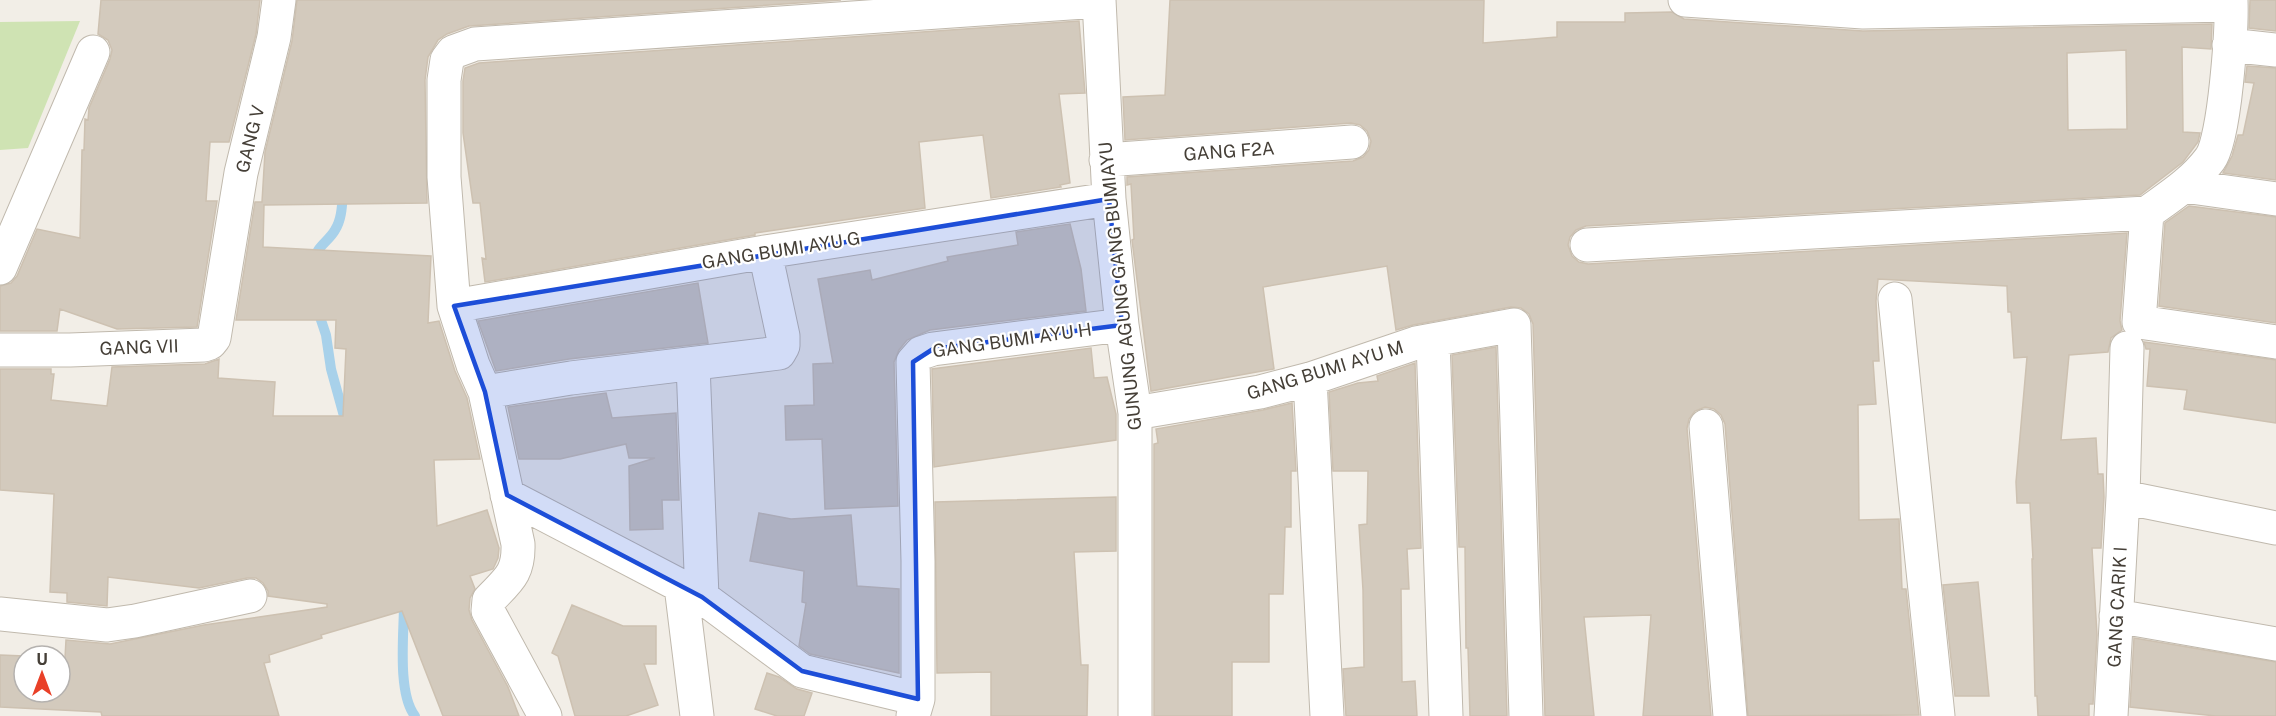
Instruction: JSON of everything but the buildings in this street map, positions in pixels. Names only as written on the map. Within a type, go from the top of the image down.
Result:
[{"type":"street","name":"GANG V","points":[[223,278],[241,173],[274,38],[279,0]]},
{"type":"street","points":[[545,716],[489,611],[489,600],[515,573],[518,544],[485,392],[473,365],[454,306],[444,177],[444,80],[447,60],[453,52],[487,43],[1099,0]]},
{"type":"street","name":"GUNUNG AGUNG GANG BUMIAYU","points":[[1099,0],[1108,199],[1122,325],[1135,413],[1135,716]]},
{"type":"street","points":[[1587,245],[2147,213],[2184,186],[2212,158],[2219,139],[2231,3],[1863,12],[1684,0]]},
{"type":"street","points":[[2229,45],[2276,50]]},
{"type":"street","points":[[0,268],[93,52]]},
{"type":"street","name":"GANG F2A","points":[[1106,160],[1352,142]]},
{"type":"street","points":[[2184,186],[2276,199]]},
{"type":"street","name":"GANG BUMI AYU G","points":[[454,306],[765,252],[1108,199]]},
{"type":"street","points":[[2147,213],[2139,322],[2276,342]]},
{"type":"street","points":[[485,392],[571,378],[779,354],[782,351],[783,336],[765,252]]},
{"type":"street","name":"GANG VII","points":[[0,350],[204,345],[210,343],[214,338],[223,278]]},
{"type":"street","points":[[1895,299],[1938,716]]},
{"type":"street","name":"GANG BUMI AYU H","points":[[915,707],[918,561],[913,362],[921,354],[933,349],[1122,325]]},
{"type":"street","name":"GANG BUMI AYU M","points":[[1135,413],[1260,392],[1310,379],[1416,343],[1514,325],[1526,716]]},
{"type":"street","points":[[1433,340],[1446,716]]},
{"type":"street","name":"GANG CARIK I","points":[[2111,716],[2123,497],[2127,348]]},
{"type":"street","points":[[693,364],[692,591],[697,716]]},
{"type":"street","points":[[1310,379],[1327,716]]},
{"type":"street","points":[[1706,426],[1730,716]]},
{"type":"street","points":[[507,495],[692,591],[802,671],[915,707]]},
{"type":"street","points":[[2123,497],[2276,528]]},
{"type":"street","points":[[0,614],[107,625],[250,597]]},
{"type":"street","points":[[2116,616],[2276,644]]},
{"type":"highlighted area","points":[[1109,199],[1122,325],[933,349],[913,362],[918,699],[802,671],[702,597],[507,495],[485,392],[454,306]]},
{"type":"green space","points":[[80,21],[28,148],[0,150],[0,22]]},
{"type":"waterway","points":[[314,261],[317,252],[337,226],[343,192]]},
{"type":"waterway","points":[[317,308],[326,335],[331,369],[347,427]]},
{"type":"waterway","points":[[404,604],[404,678],[409,706],[415,716]]}]
